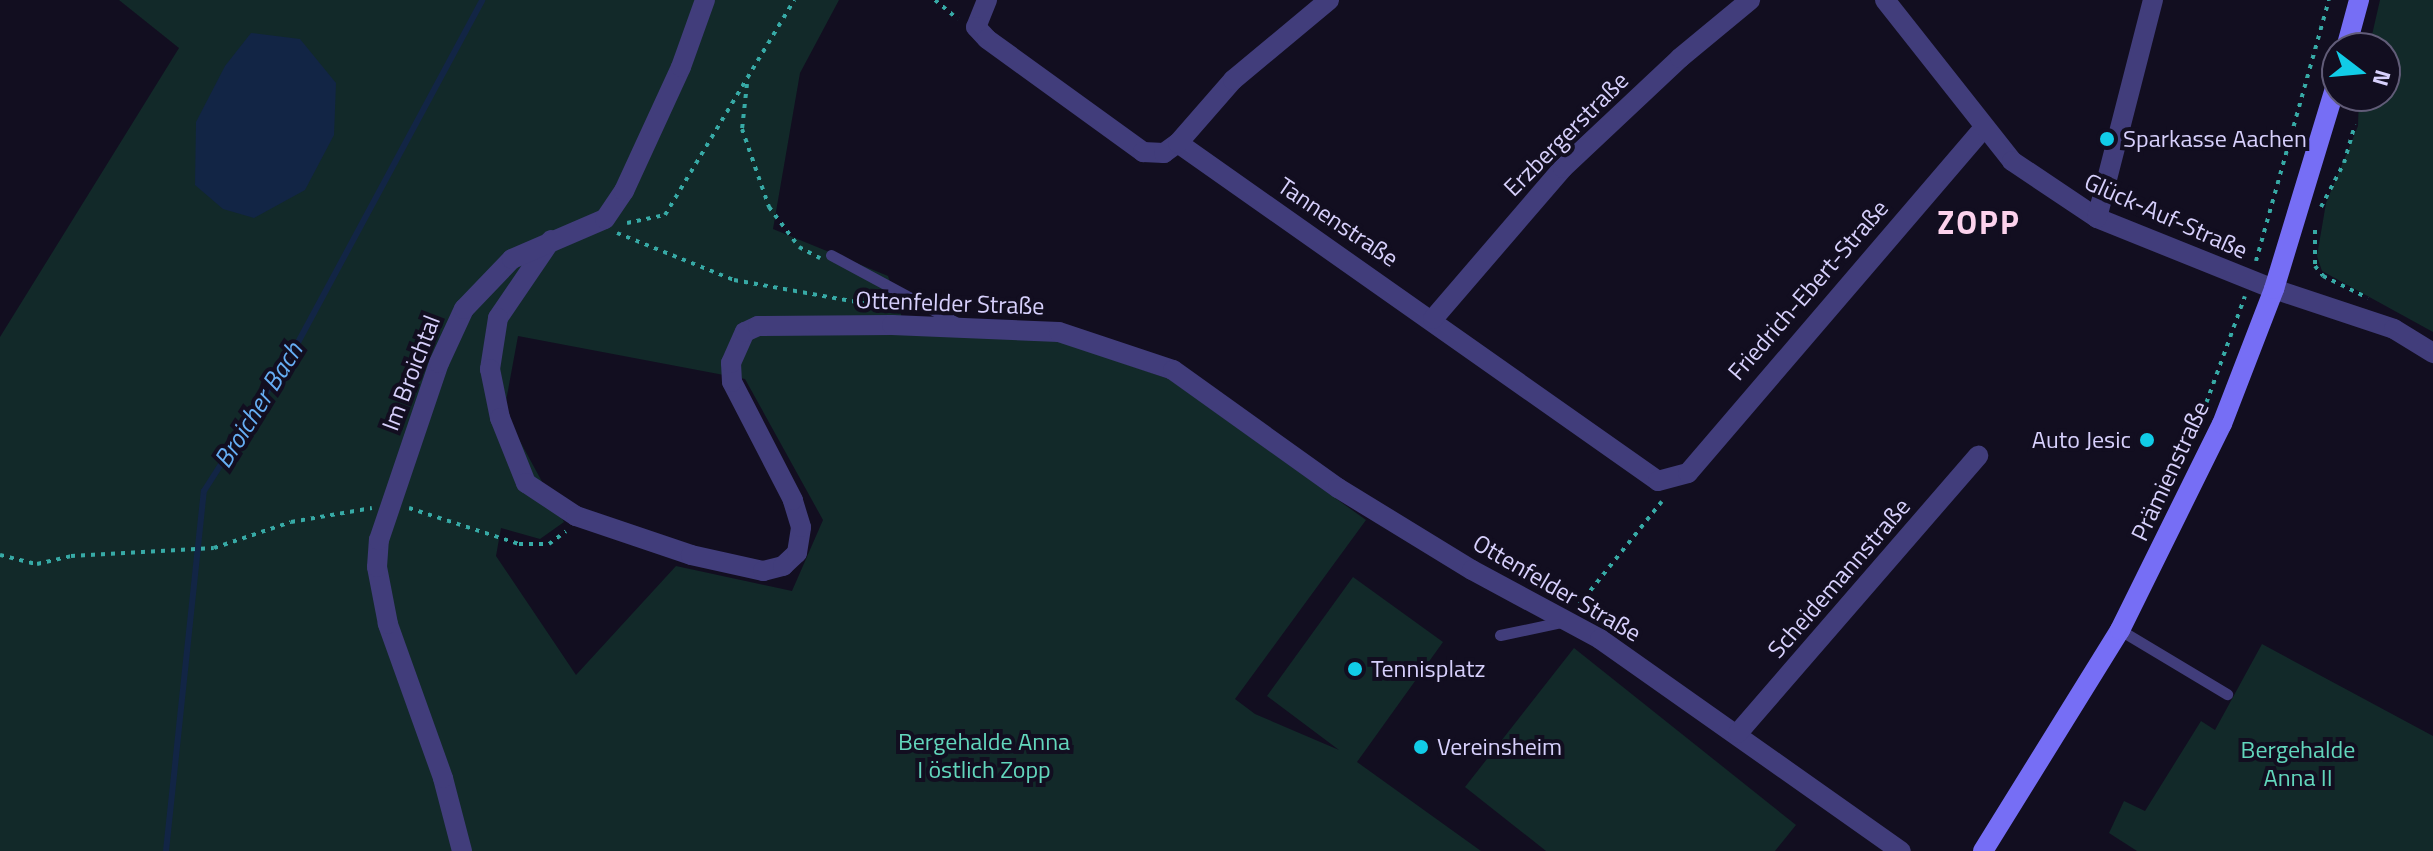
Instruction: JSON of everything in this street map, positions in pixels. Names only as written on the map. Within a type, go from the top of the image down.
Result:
[{"type":"main road","points":[[2350,32],[2359,0]]},
{"type":"main road","name":"Prämienstraße","points":[[1983,851],[2120,630],[2222,424],[2274,289],[2328,112]]},
{"type":"street","points":[[605,219],[624,191],[681,67],[705,0]]},
{"type":"street","points":[[987,0],[976,27],[1143,152],[1164,153],[1178,143],[1233,80],[1329,0]]},
{"type":"street","name":"Erzbergerstraße","points":[[1433,319],[1563,168],[1680,58],[1750,0]]},
{"type":"street","name":"Glück-Auf-Straße","points":[[1885,0],[1983,129],[2012,161],[2097,218],[2250,282],[2394,329],[2433,353]]},
{"type":"street","points":[[2097,218],[2153,0]]},
{"type":"street","name":"Friedrich-Ebert-Straße","points":[[1671,481],[1688,473],[1983,129]]},
{"type":"street","name":"Tannenstraße","points":[[1178,143],[1433,319],[1639,472],[1671,481]]},
{"type":"street","name":"Im Broichtal","points":[[462,851],[380,588],[379,540],[389,505],[464,309],[512,259],[605,219]]},
{"type":"street","name":"Ottenfelder Straße","points":[[551,240],[498,318],[490,369],[500,418],[526,483],[576,516],[691,555],[763,571],[783,566],[797,553],[801,527],[793,500],[732,382],[736,344],[758,326],[892,325],[1059,332],[1173,370],[1338,488],[1566,621],[1738,733],[1901,851]]},
{"type":"street","name":"Scheidemannstraße","points":[[1738,733],[1978,456]]},
{"type":"lane","points":[[831,255],[967,328]]},
{"type":"lane","points":[[1500,635],[1566,621]]},
{"type":"lane","points":[[2120,630],[2227,694]]},
{"type":"path","points":[[605,219],[637,225],[665,215],[748,82],[794,0]]},
{"type":"path","points":[[935,0],[976,27]]},
{"type":"path","points":[[2199,424],[2250,282],[2329,0]]},
{"type":"path","points":[[748,82],[742,129],[769,207],[815,260],[831,255]]},
{"type":"path","points":[[2319,215],[2355,125]]},
{"type":"path","points":[[605,219],[621,236],[675,259],[734,280],[857,300],[880,309],[892,325]]},
{"type":"path","points":[[2316,226],[2311,247],[2323,276],[2377,302]]},
{"type":"path","points":[[1566,621],[1660,505],[1671,481]]},
{"type":"path","points":[[0,555],[37,564],[71,556],[214,548],[291,522],[389,505],[519,544],[549,544],[576,516]]},
{"type":"green space","name":"Bergehalde Anna I östlich Zopp","points":[[119,0],[839,0],[800,73],[773,229],[888,276],[908,335],[1056,340],[1169,379],[1366,520],[1235,699],[1255,714],[1339,750],[1267,696],[1353,577],[1443,642],[1357,762],[1481,851],[0,851],[0,337],[179,48]],"holes":[[[518,336],[745,379],[823,520],[792,591],[676,566],[576,675],[496,556],[501,528],[540,539],[564,522],[504,412]]]},
{"type":"green space","points":[[2380,0],[2433,0],[2433,332],[2322,271],[2317,256],[2326,203],[2358,126],[2358,112],[2401,112],[2401,32],[2373,32]]},
{"type":"green space","name":"Bergehalde Anna II","points":[[2262,644],[2433,736],[2433,851],[2137,851],[2109,833],[2124,801],[2145,811],[2201,721],[2215,730]]},
{"type":"green space","points":[[1574,648],[1796,825],[1775,851],[1546,851],[1465,787]]},
{"type":"water","points":[[251,33],[300,39],[336,83],[334,135],[305,190],[254,218],[223,209],[195,185],[196,122],[225,66]]},
{"type":"waterway","name":"Broicher Bach","points":[[166,851],[204,491],[295,348],[482,0]]},
{"type":"place","name":"Sparkasse Aachen","points":[[2107,139]]},
{"type":"place","name":"Auto Jesic","points":[[2147,440]]},
{"type":"place","name":"Tennisplatz","points":[[1355,669]]},
{"type":"place","name":"Vereinsheim","points":[[1421,747]]},
{"type":"district","name":"ZOPP","points":[[1979,222]]}]
